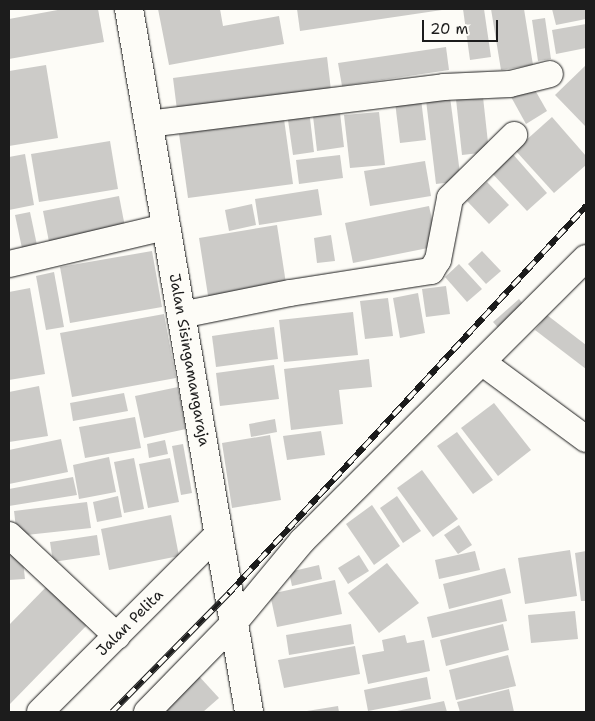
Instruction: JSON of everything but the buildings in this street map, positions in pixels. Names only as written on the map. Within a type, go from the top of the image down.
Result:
[{"type":"street","name":"Jalan Sisingamangaraja","points":[[128,9],[249,712]]},
{"type":"street","points":[[148,124],[444,87],[510,84],[550,74]]},
{"type":"street","points":[[181,315],[290,293],[432,271],[438,260],[450,198],[514,135]]},
{"type":"street","points":[[9,264],[166,227]]},
{"type":"street","points":[[147,712],[234,624],[302,541],[483,363],[586,258]]},
{"type":"street","points":[[483,363],[586,439]]},
{"type":"street","name":"Jalan Pelita","points":[[40,712],[219,532]]},
{"type":"street","points":[[9,536],[117,636]]},
{"type":"railway","points":[[112,712],[229,593],[586,206]]}]
